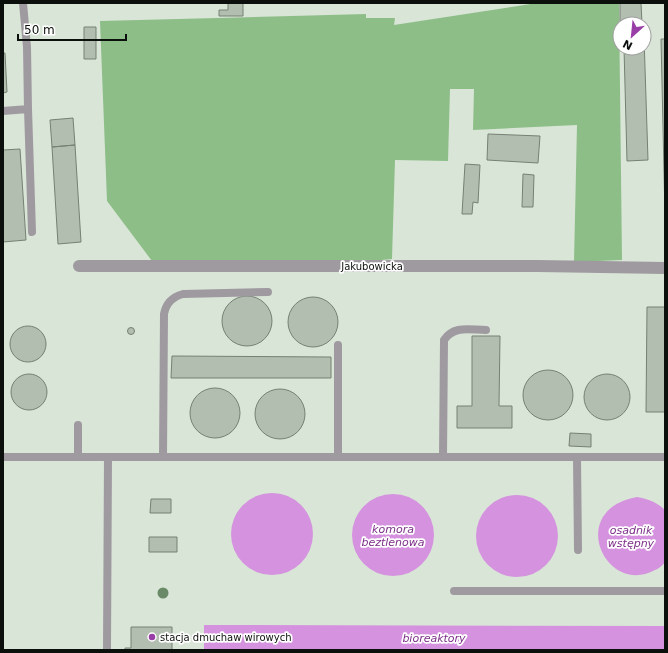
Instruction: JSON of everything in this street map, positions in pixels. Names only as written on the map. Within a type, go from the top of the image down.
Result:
[{"type":"street","name":"Jakubowicka","points":[[79,266],[514,266],[665,268]]},
{"type":"lane","points":[[23,3],[27,47],[32,232]]},
{"type":"lane","points":[[3,111],[28,109]]},
{"type":"lane","points":[[163,457],[164,314],[165,308],[170,300],[183,294],[268,292]]},
{"type":"lane","points":[[443,457],[444,340],[448,334],[455,330],[486,330]]},
{"type":"lane","points":[[338,345],[338,457]]},
{"type":"lane","points":[[78,425],[78,457]]},
{"type":"lane","points":[[3,457],[665,457]]},
{"type":"lane","points":[[106,650],[108,457]]},
{"type":"lane","points":[[577,457],[578,550]]},
{"type":"lane","points":[[454,591],[665,591]]},
{"type":"green space","points":[[537,3],[619,3],[619,16],[612,16],[612,56],[620,56],[622,260],[574,262],[577,125],[473,130],[474,89],[450,89],[448,161],[395,160],[392,259],[372,261],[152,261],[107,201],[100,21],[366,14],[366,18],[395,18],[394,25]]},
{"type":"water","points":[[272,493],[288,496],[301,505],[310,518],[313,534],[310,550],[301,563],[288,572],[272,575],[256,572],[243,563],[234,550],[231,534],[234,518],[243,505],[256,496]]},
{"type":"water","name":"komora beztlenowa","points":[[393,494],[409,497],[422,506],[431,519],[434,535],[431,551],[422,564],[409,573],[393,576],[377,573],[364,564],[355,551],[352,535],[355,519],[364,506],[377,497]]},
{"type":"water","points":[[517,495],[533,498],[546,507],[555,520],[558,536],[555,552],[546,565],[533,574],[517,577],[501,574],[488,565],[479,552],[476,536],[479,520],[488,507],[501,498]]},
{"type":"water","name":"osadnik wstępny","points":[[637,497],[652,501],[665,510],[665,563],[659,568],[637,575],[621,572],[609,562],[601,548],[598,533],[603,518],[615,505]]},
{"type":"water","name":"bioreaktory","points":[[204,625],[665,626],[665,650],[204,650]]},
{"type":"building","points":[[228,3],[243,3],[243,16],[219,16],[219,10],[228,10]]},
{"type":"building","points":[[620,3],[641,3],[642,16],[620,16]]},
{"type":"building","points":[[84,27],[96,27],[96,59],[84,59]]},
{"type":"building","points":[[661,39],[665,39],[665,216]]},
{"type":"building","points":[[3,53],[5,53],[7,92],[3,93]]},
{"type":"building","points":[[624,56],[645,56],[648,160],[627,161]]},
{"type":"building","points":[[73,118],[75,145],[52,147],[50,120]]},
{"type":"building","points":[[488,134],[540,136],[538,163],[487,160]]},
{"type":"building","points":[[75,145],[81,242],[58,244],[52,147]]},
{"type":"building","points":[[20,149],[26,240],[3,242],[3,150]]},
{"type":"building","points":[[465,164],[480,165],[478,203],[473,202],[472,214],[462,214]]},
{"type":"building","points":[[523,174],[534,175],[533,207],[522,207]]},
{"type":"building","points":[[247,296],[261,300],[268,307],[272,321],[268,335],[261,342],[247,346],[233,342],[226,335],[222,321],[226,307],[233,300]]},
{"type":"building","points":[[313,297],[322,299],[331,304],[336,313],[338,322],[336,331],[331,340],[322,345],[313,347],[304,345],[295,340],[290,331],[288,322],[290,313],[295,304],[304,299]]},
{"type":"building","points":[[647,307],[665,307],[665,412],[646,412]]},
{"type":"building","points":[[28,326],[41,331],[46,344],[41,357],[28,362],[15,357],[10,344],[15,331]]},
{"type":"building","points":[[131,328],[134,331],[131,334],[128,331]]},
{"type":"building","points":[[472,336],[500,336],[499,406],[512,406],[512,428],[457,428],[457,406],[472,406]]},
{"type":"building","points":[[172,356],[331,357],[331,378],[171,378]]},
{"type":"building","points":[[548,370],[558,372],[566,377],[571,385],[573,395],[571,405],[566,413],[558,418],[548,420],[538,418],[530,413],[525,405],[523,395],[525,385],[530,377],[538,372]]},
{"type":"building","points":[[29,374],[39,377],[44,382],[47,392],[44,402],[39,407],[29,410],[19,407],[14,402],[11,392],[14,382],[19,377]]},
{"type":"building","points":[[602,374],[612,374],[620,378],[626,384],[630,392],[630,402],[626,410],[620,416],[612,420],[602,420],[594,416],[588,410],[584,402],[584,392],[588,384],[594,378]]},
{"type":"building","points":[[215,388],[224,390],[233,395],[238,404],[240,413],[238,422],[233,431],[224,436],[215,438],[206,436],[197,431],[192,422],[190,413],[192,404],[197,395],[206,390]]},
{"type":"building","points":[[280,389],[289,391],[298,396],[303,405],[305,414],[303,423],[298,432],[289,437],[280,439],[271,437],[262,432],[257,423],[255,414],[257,405],[262,396],[271,391]]},
{"type":"building","points":[[570,433],[591,434],[591,447],[569,446]]},
{"type":"building","points":[[151,499],[171,499],[171,513],[150,513]]},
{"type":"building","points":[[149,537],[177,537],[177,552],[149,552]]},
{"type":"building","name":"stacja dmuchaw wirowych","points":[[131,627],[172,627],[172,650],[125,650],[125,648],[131,648]]},
{"type":"place","name":"stacja dmuchaw wirowych","points":[[152,637]]}]
